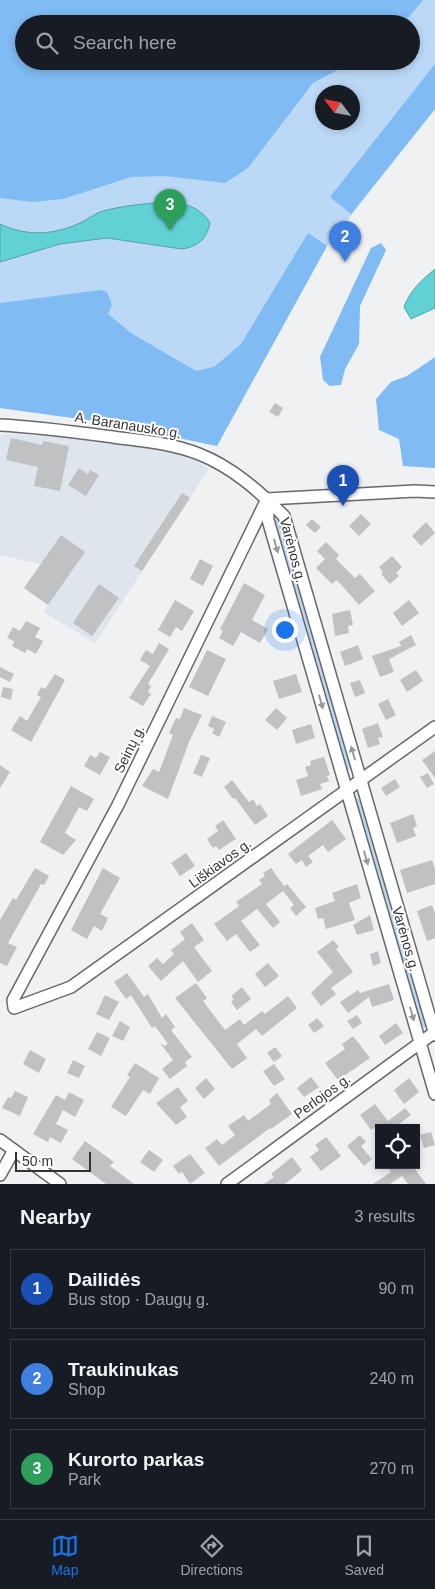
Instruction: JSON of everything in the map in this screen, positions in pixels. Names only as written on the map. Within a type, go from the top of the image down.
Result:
[{"type":"street","name":"A. Baranausko g.","points":[[0,425],[39,427],[156,442],[182,448],[200,454],[240,477],[267,498]]},
{"type":"street","points":[[267,498],[415,491],[435,492]]},
{"type":"street","name":"Varėnos g.","points":[[267,498],[284,516],[435,1033]]},
{"type":"street","name":"Varėnos g.","points":[[267,498],[268,520],[435,1094]]},
{"type":"street","name":"Seinų g.","points":[[14,1008],[13,1000],[118,805],[267,498]]},
{"type":"street","name":"Liškiavos g.","points":[[14,1008],[71,987],[435,727]]},
{"type":"street","name":"Perlojos g.","points":[[227,1184],[435,1033]]},
{"type":"street","points":[[0,1140],[60,1184]]},
{"type":"street","points":[[0,1175],[14,1150]]},
{"type":"shaded area","points":[[0,0],[435,0],[435,109],[327,246],[217,446],[102,422],[0,408]]},
{"type":"shaded area","points":[[0,0],[423,0],[410,15],[15,15],[15,70],[337,70],[313,83],[248,168],[225,183],[165,176],[131,177],[63,199],[33,202],[0,198]]},
{"type":"shaded area","points":[[435,64],[435,109],[351,214],[330,197]]},
{"type":"shaded area","points":[[172,202],[194,208],[203,214],[210,223],[204,238],[197,244],[182,249],[107,238],[60,244],[0,262],[0,224],[31,233],[52,232],[82,222],[103,211],[120,207]]},
{"type":"shaded area","points":[[308,233],[327,246],[217,446],[102,422],[0,408],[0,303],[101,290],[107,292],[112,305],[108,314],[131,333],[196,371],[214,367],[241,344]]},
{"type":"shaded area","points":[[381,243],[386,250],[360,306],[359,344],[345,369],[341,385],[330,386],[323,380],[320,357],[371,248]]},
{"type":"shaded area","points":[[435,269],[435,308],[411,319],[404,307],[417,286]]},
{"type":"shaded area","points":[[435,357],[435,468],[403,466],[399,439],[379,430],[376,399],[391,382],[407,376]]},
{"type":"shaded area","points":[[0,434],[75,437],[172,451],[193,459],[209,469],[95,643],[44,612],[48,605],[41,564],[0,555]]},
{"type":"shaded area","points":[[274,515],[279,518],[351,765],[349,770],[345,768],[273,517]]},
{"type":"shaded area","points":[[357,798],[362,802],[427,1025],[424,1028],[419,1023],[355,799]]},
{"type":"building","points":[[275,403],[283,408],[278,417],[269,412]]},
{"type":"building","points":[[11,438],[42,445],[43,441],[69,446],[60,491],[34,486],[38,467],[6,460]]},
{"type":"building","points":[[79,468],[88,474],[90,470],[99,475],[86,496],[68,485]]},
{"type":"building","points":[[182,493],[190,498],[142,571],[134,566]]},
{"type":"building","points":[[361,514],[371,524],[359,536],[349,526]]},
{"type":"building","points":[[312,519],[321,527],[315,533],[306,525]]},
{"type":"building","points":[[426,522],[435,533],[421,546],[412,536]]},
{"type":"building","points":[[61,535],[85,552],[48,605],[24,588]]},
{"type":"building","points":[[326,542],[339,555],[336,559],[355,578],[360,574],[375,591],[359,605],[337,580],[332,584],[316,568],[325,559],[317,551]]},
{"type":"building","points":[[392,556],[402,567],[396,573],[399,576],[390,584],[381,574],[383,572],[379,567]]},
{"type":"building","points":[[200,559],[213,566],[203,586],[190,579]]},
{"type":"building","points":[[244,583],[265,595],[252,620],[268,629],[260,643],[241,632],[233,646],[219,638],[223,631],[220,629]]},
{"type":"building","points":[[99,584],[119,598],[92,636],[73,623]]},
{"type":"building","points":[[175,600],[194,611],[182,631],[176,627],[170,637],[158,630]]},
{"type":"building","points":[[409,600],[419,613],[402,626],[393,613]]},
{"type":"building","points":[[350,610],[353,625],[348,626],[349,633],[335,636],[332,614]]},
{"type":"building","points":[[26,621],[40,628],[35,637],[43,641],[36,654],[27,649],[25,653],[12,646],[14,641],[7,638],[13,627],[20,631]]},
{"type":"building","points":[[411,635],[416,645],[389,659],[394,672],[380,677],[372,656],[401,646],[399,642]]},
{"type":"building","points":[[159,643],[169,649],[148,684],[151,686],[148,692],[151,694],[143,706],[129,698],[150,666],[140,660],[146,650],[153,654]]},
{"type":"building","points":[[358,645],[363,659],[345,666],[340,652]]},
{"type":"building","points":[[207,650],[226,659],[208,696],[189,687]]},
{"type":"building","points":[[0,667],[14,674],[10,682],[0,677]]},
{"type":"building","points":[[416,670],[423,681],[407,692],[400,680]]},
{"type":"building","points":[[55,674],[65,680],[31,742],[11,730],[20,716],[27,721],[41,697],[37,695],[41,687],[45,689]]},
{"type":"building","points":[[296,674],[302,692],[279,699],[273,681]]},
{"type":"building","points":[[360,680],[365,693],[355,697],[350,683]]},
{"type":"building","points":[[3,687],[13,689],[11,700],[1,697]]},
{"type":"building","points":[[388,699],[396,715],[386,720],[378,704]]},
{"type":"building","points":[[184,708],[202,715],[189,742],[168,799],[142,786],[153,769],[159,772],[173,735],[169,733],[176,718],[180,719]]},
{"type":"building","points":[[276,708],[287,718],[277,730],[265,720]]},
{"type":"building","points":[[212,716],[226,722],[219,737],[212,733],[214,729],[208,726]]},
{"type":"building","points":[[378,723],[383,737],[378,738],[380,744],[368,748],[362,729]]},
{"type":"building","points":[[311,724],[315,738],[296,744],[292,730]]},
{"type":"building","points":[[435,751],[435,778],[422,760]]},
{"type":"building","points":[[100,752],[110,757],[100,775],[84,766],[90,755],[96,758]]},
{"type":"building","points":[[201,755],[210,758],[202,777],[193,773]]},
{"type":"building","points":[[324,757],[330,775],[327,776],[329,781],[320,784],[322,789],[301,796],[296,780],[308,776],[305,767],[311,765],[310,761]]},
{"type":"building","points":[[0,765],[10,772],[0,788]]},
{"type":"building","points":[[428,773],[434,784],[427,788],[420,777]]},
{"type":"building","points":[[395,779],[400,787],[386,796],[381,788]]},
{"type":"building","points":[[232,780],[249,802],[253,799],[257,806],[260,804],[268,816],[255,825],[235,798],[233,799],[224,787]]},
{"type":"building","points":[[71,786],[94,799],[87,811],[79,807],[65,833],[76,840],[63,855],[40,842]]},
{"type":"building","points":[[413,814],[417,826],[413,828],[416,836],[397,843],[390,823]]},
{"type":"building","points":[[223,820],[236,839],[219,850],[216,846],[213,848],[207,839],[218,831],[215,826]]},
{"type":"building","points":[[332,820],[346,839],[328,852],[323,845],[308,856],[313,862],[306,867],[302,860],[296,864],[288,854]]},
{"type":"building","points":[[186,853],[195,866],[180,876],[171,863]]},
{"type":"building","points":[[432,860],[435,869],[435,884],[407,893],[400,870]]},
{"type":"building","points":[[35,868],[49,876],[44,885],[41,884],[8,943],[17,947],[7,966],[0,963],[0,920],[13,898],[16,900]]},
{"type":"building","points":[[103,868],[120,878],[100,914],[108,918],[102,931],[94,926],[87,939],[71,930]]},
{"type":"building","points":[[271,868],[284,886],[287,884],[306,907],[296,916],[290,908],[294,905],[283,891],[266,904],[280,922],[273,928],[257,909],[241,921],[260,945],[250,952],[236,934],[227,941],[214,924],[239,906],[236,902],[262,884],[259,880],[265,876],[263,873]]},
{"type":"building","points":[[357,884],[361,898],[349,903],[355,920],[326,929],[323,918],[318,919],[315,908],[335,901],[332,893]]},
{"type":"building","points":[[432,905],[435,914],[435,938],[427,941],[417,911]]},
{"type":"building","points":[[370,915],[374,930],[357,935],[353,925]]},
{"type":"building","points":[[192,923],[204,940],[194,947],[212,971],[198,982],[183,961],[161,981],[148,966],[157,958],[163,964],[174,954],[171,950],[185,939],[180,932]]},
{"type":"building","points":[[333,940],[339,947],[336,949],[353,972],[331,988],[336,994],[321,1006],[311,993],[333,972],[317,952]]},
{"type":"building","points":[[378,951],[381,963],[373,966],[370,954]]},
{"type":"building","points":[[268,963],[279,976],[265,987],[255,974]]},
{"type":"building","points":[[127,973],[144,997],[148,994],[162,1018],[166,1014],[175,1027],[171,1030],[192,1057],[185,1062],[187,1066],[170,1079],[162,1069],[173,1060],[160,1043],[165,1046],[168,1044],[155,1026],[152,1028],[131,995],[126,999],[114,982]]},
{"type":"building","points":[[196,983],[207,998],[203,1001],[225,1030],[240,1019],[244,1025],[262,1011],[265,1014],[288,996],[297,1008],[262,1036],[256,1029],[237,1044],[247,1058],[232,1069],[175,998]]},
{"type":"building","points":[[389,984],[394,1000],[372,1007],[369,997],[348,1013],[340,1002],[358,990],[360,993]]},
{"type":"building","points":[[242,987],[251,999],[237,1010],[231,1002],[234,999],[231,996]]},
{"type":"building","points":[[105,995],[119,1002],[109,1020],[96,1014]]},
{"type":"building","points":[[357,1015],[362,1023],[353,1029],[347,1021]]},
{"type":"building","points":[[317,1018],[324,1026],[314,1033],[308,1025]]},
{"type":"building","points":[[120,1021],[130,1027],[123,1041],[112,1036]]},
{"type":"building","points":[[396,1023],[403,1033],[385,1045],[379,1036]]},
{"type":"building","points":[[97,1032],[110,1038],[101,1056],[88,1049]]},
{"type":"building","points":[[353,1036],[370,1058],[338,1080],[325,1063],[345,1049],[342,1044]]},
{"type":"building","points":[[275,1047],[282,1056],[274,1062],[267,1053]]},
{"type":"building","points":[[30,1050],[46,1059],[39,1073],[23,1064]]},
{"type":"building","points":[[73,1060],[85,1066],[79,1078],[67,1073]]},
{"type":"building","points":[[135,1063],[159,1078],[150,1094],[143,1090],[126,1116],[111,1107],[130,1077],[127,1075]]},
{"type":"building","points":[[274,1064],[285,1079],[274,1086],[263,1071]]},
{"type":"building","points":[[311,1077],[319,1087],[304,1097],[297,1088]]},
{"type":"building","points":[[206,1078],[215,1089],[204,1099],[195,1088]]},
{"type":"building","points":[[409,1078],[419,1092],[404,1104],[394,1090]]},
{"type":"building","points":[[178,1087],[188,1101],[180,1107],[187,1117],[176,1125],[156,1103]]},
{"type":"building","points":[[15,1091],[28,1097],[20,1116],[2,1108],[8,1097],[11,1098]]},
{"type":"building","points":[[69,1092],[84,1100],[75,1117],[63,1110],[56,1124],[68,1130],[61,1143],[50,1137],[48,1142],[33,1134],[56,1095],[65,1100]]},
{"type":"building","points":[[277,1093],[292,1114],[219,1166],[205,1148],[217,1139],[222,1145],[235,1135],[228,1126],[244,1115],[248,1121],[271,1104],[269,1100]]},
{"type":"building","points":[[375,1104],[388,1121],[405,1108],[411,1115],[399,1124],[375,1124],[375,1128],[371,1130],[360,1115]]},
{"type":"building","points":[[431,1132],[435,1145],[424,1148],[420,1135]]},
{"type":"building","points":[[360,1135],[366,1142],[361,1146],[372,1159],[364,1166],[347,1146]]},
{"type":"building","points":[[326,1137],[341,1156],[321,1171],[310,1157],[319,1150],[315,1145]]},
{"type":"building","points":[[85,1141],[114,1162],[110,1166],[134,1184],[106,1184],[72,1159]]},
{"type":"building","points":[[149,1150],[163,1160],[154,1172],[140,1162]]},
{"type":"building","points":[[190,1154],[205,1173],[190,1184],[182,1172],[179,1174],[173,1166]]},
{"type":"building","points":[[292,1157],[302,1170],[285,1184],[264,1184],[274,1177],[271,1174]]},
{"type":"building","points":[[389,1169],[415,1169],[426,1184],[408,1184],[402,1176],[390,1184],[373,1184],[391,1172]]},
{"type":"place","name":"Kurorto parkas","points":[[170,230]]},
{"type":"place","name":"Traukinukas","points":[[345,262]]},
{"type":"place","name":"Dailidės","points":[[343,506]]}]
